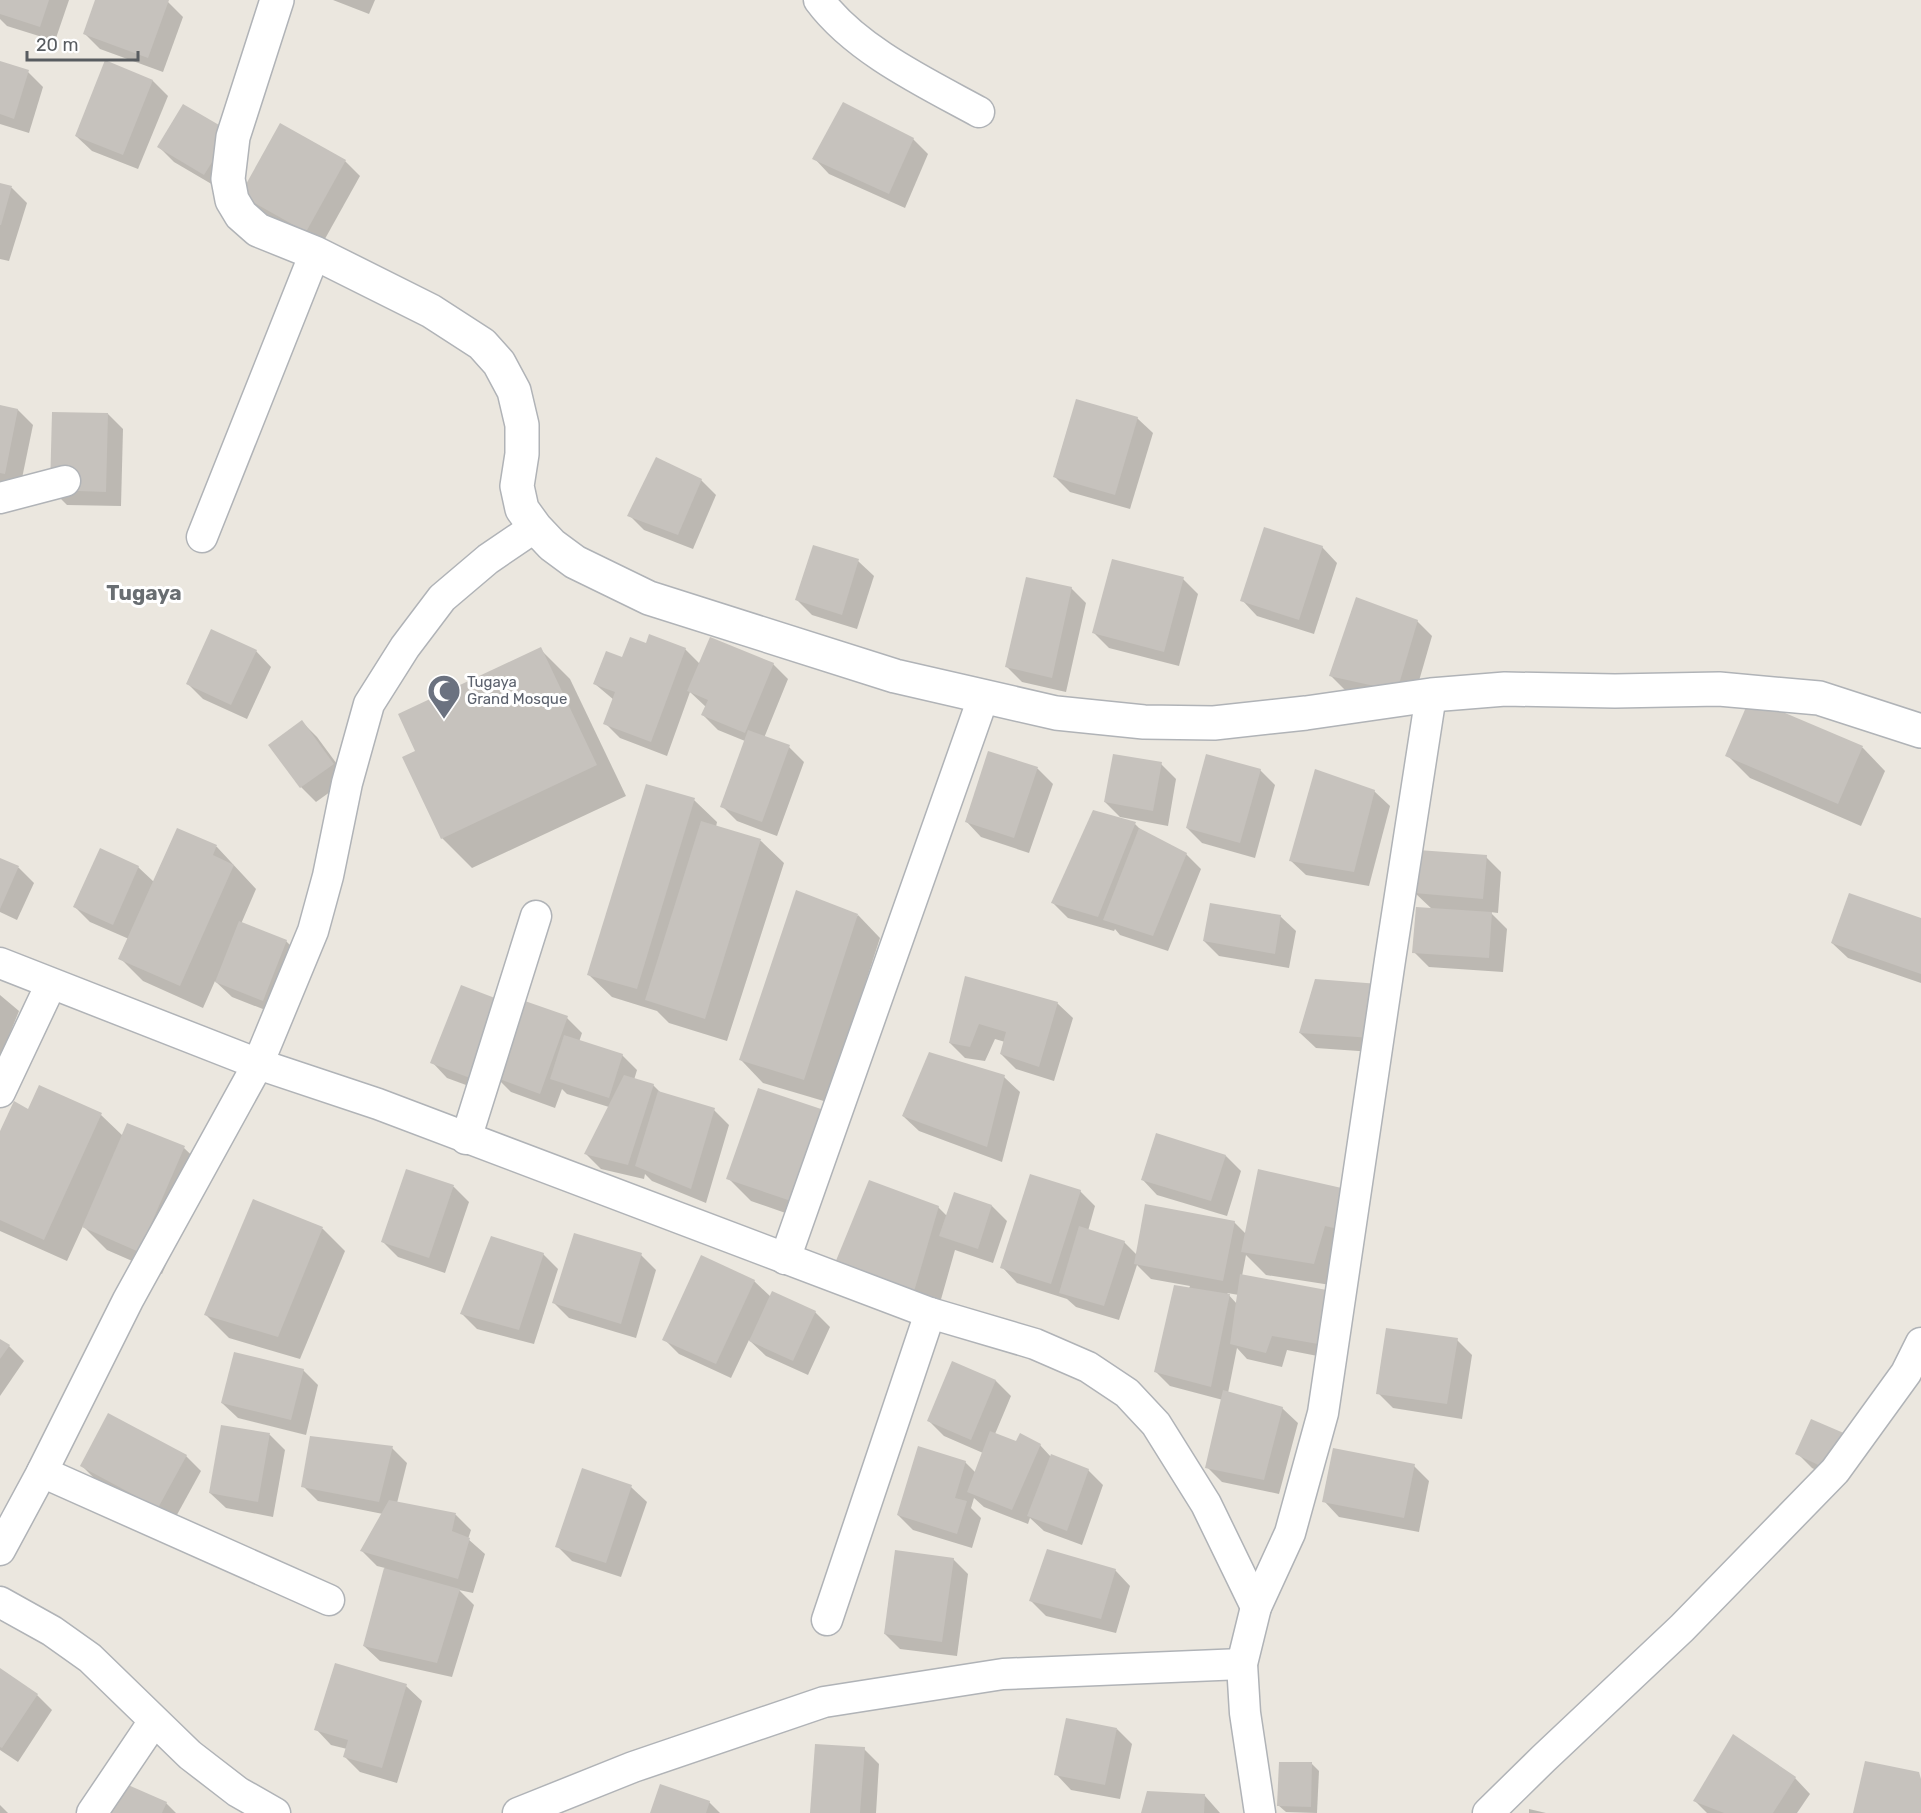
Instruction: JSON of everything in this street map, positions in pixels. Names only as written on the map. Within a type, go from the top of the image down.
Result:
[{"type":"street","points":[[277,0],[233,137],[228,179],[232,200],[241,215],[258,230],[315,253],[432,311],[482,344],[499,363],[514,391],[522,425],[522,454],[517,486],[522,509],[552,545],[575,562],[649,598],[895,676],[1056,713],[1144,722],[1214,723],[1306,713],[1431,695],[1504,690],[1719,690],[1819,698],[1921,731]]},
{"type":"street","points":[[819,0],[857,40],[979,112]]},
{"type":"street","points":[[202,537],[315,253]]},
{"type":"street","points":[[0,498],[64,481]]},
{"type":"street","points":[[0,1550],[42,1472],[128,1300],[258,1064],[313,931],[328,876],[347,783],[369,704],[405,647],[442,598],[488,559],[535,527]]},
{"type":"street","points":[[1260,1813],[1245,1713],[1242,1664],[1256,1607],[1290,1533],[1323,1413],[1431,695]]},
{"type":"street","points":[[785,1259],[984,698]]},
{"type":"street","points":[[466,1138],[536,916]]},
{"type":"street","points":[[0,963],[258,1064],[378,1104],[930,1313],[1035,1344],[1088,1367],[1127,1393],[1156,1424],[1206,1504],[1256,1607]]},
{"type":"street","points":[[0,1092],[51,984]]},
{"type":"street","points":[[828,1620],[930,1313]]},
{"type":"street","points":[[1488,1813],[1682,1628],[1835,1471],[1906,1373],[1921,1343]]},
{"type":"street","points":[[42,1472],[329,1600]]},
{"type":"street","points":[[0,1602],[52,1631],[90,1658],[190,1755],[238,1792],[275,1813]]},
{"type":"street","points":[[518,1813],[633,1767],[824,1702],[1003,1674],[1242,1664]]},
{"type":"street","points":[[92,1813],[154,1721]]},
{"type":"building","points":[[0,0],[49,0],[40,27],[0,14]]},
{"type":"building","points":[[95,0],[169,0],[148,58],[83,34]]},
{"type":"building","points":[[105,60],[153,80],[123,155],[75,136]]},
{"type":"building","points":[[0,61],[29,70],[14,119],[0,114]]},
{"type":"building","points":[[843,102],[914,138],[889,194],[812,159]]},
{"type":"building","points":[[183,104],[231,132],[204,175],[157,147]]},
{"type":"building","points":[[280,123],[346,160],[306,232],[240,195]]},
{"type":"building","points":[[0,183],[12,186],[1,225],[0,225]]},
{"type":"building","points":[[1076,399],[1138,417],[1115,495],[1053,477]]},
{"type":"building","points":[[0,405],[18,409],[5,474],[0,473]]},
{"type":"building","points":[[52,412],[108,413],[106,492],[50,490]]},
{"type":"building","points":[[656,457],[702,479],[678,535],[627,516]]},
{"type":"building","points":[[1264,527],[1323,546],[1299,620],[1240,601]]},
{"type":"building","points":[[813,545],[859,559],[842,615],[795,600]]},
{"type":"building","points":[[1112,559],[1184,577],[1164,652],[1092,633]]},
{"type":"building","points":[[1026,577],[1072,587],[1052,678],[1005,667]]},
{"type":"building","points":[[1356,597],[1418,620],[1397,691],[1329,676]]},
{"type":"building","points":[[211,629],[257,650],[231,705],[186,684]]},
{"type":"building","points":[[649,634],[686,648],[651,742],[603,724],[615,692],[593,684],[606,651],[622,657],[630,637],[646,643]]},
{"type":"building","points":[[710,637],[774,663],[745,733],[701,715],[708,700],[687,691]]},
{"type":"building","points":[[541,647],[597,765],[441,839],[402,757],[415,751],[398,714]]},
{"type":"building","points":[[1750,698],[1863,746],[1838,804],[1725,756]]},
{"type":"building","points":[[302,720],[334,764],[300,788],[268,745]]},
{"type":"building","points":[[748,730],[790,745],[762,822],[720,807]]},
{"type":"building","points":[[988,751],[1038,767],[1014,838],[965,822]]},
{"type":"building","points":[[1113,754],[1162,762],[1153,811],[1104,802]]},
{"type":"building","points":[[1206,754],[1261,769],[1240,843],[1186,828]]},
{"type":"building","points":[[1315,769],[1375,790],[1354,872],[1289,861]]},
{"type":"building","points":[[646,784],[695,798],[637,989],[587,975]]},
{"type":"building","points":[[1093,810],[1136,822],[1098,917],[1051,903]]},
{"type":"building","points":[[701,821],[761,839],[705,1019],[645,1000]]},
{"type":"building","points":[[177,828],[217,845],[213,855],[234,865],[180,986],[118,959]]},
{"type":"building","points":[[1139,828],[1187,853],[1153,936],[1103,920]]},
{"type":"building","points":[[100,848],[139,866],[113,925],[73,907]]},
{"type":"building","points":[[1418,850],[1487,855],[1483,899],[1414,893]]},
{"type":"building","points":[[0,858],[19,866],[0,909]]},
{"type":"building","points":[[796,890],[858,914],[804,1080],[739,1060]]},
{"type":"building","points":[[1849,893],[1921,918],[1921,974],[1831,943]]},
{"type":"building","points":[[1210,903],[1281,915],[1275,954],[1203,941]]},
{"type":"building","points":[[1416,907],[1492,912],[1489,958],[1412,953]]},
{"type":"building","points":[[239,921],[287,940],[263,1001],[215,982]]},
{"type":"building","points":[[965,976],[1058,1002],[1039,1067],[1000,1054],[1006,1032],[979,1024],[970,1047],[949,1043]]},
{"type":"building","points":[[1315,979],[1379,984],[1372,1038],[1299,1033]]},
{"type":"building","points":[[461,985],[500,1000],[470,1078],[430,1063]]},
{"type":"building","points":[[522,1000],[568,1016],[540,1094],[494,1077]]},
{"type":"building","points":[[564,1035],[623,1054],[609,1098],[550,1079]]},
{"type":"building","points":[[929,1052],[1005,1075],[987,1147],[902,1116]]},
{"type":"building","points":[[624,1075],[654,1084],[628,1165],[584,1154]]},
{"type":"building","points":[[39,1085],[102,1113],[44,1240],[0,1220],[0,1131],[14,1101],[28,1109]]},
{"type":"building","points":[[758,1088],[824,1110],[791,1201],[726,1179]]},
{"type":"building","points":[[658,1091],[715,1108],[691,1189],[635,1166]]},
{"type":"building","points":[[127,1123],[185,1146],[139,1252],[82,1227]]},
{"type":"building","points":[[1156,1133],[1226,1155],[1211,1201],[1141,1180]]},
{"type":"building","points":[[406,1169],[454,1185],[429,1258],[381,1242]]},
{"type":"building","points":[[1258,1169],[1346,1189],[1338,1229],[1325,1226],[1314,1264],[1241,1252]]},
{"type":"building","points":[[1030,1174],[1081,1190],[1051,1284],[1000,1268]]},
{"type":"building","points":[[869,1180],[939,1206],[913,1295],[833,1268]]},
{"type":"building","points":[[954,1192],[992,1205],[978,1249],[939,1236]]},
{"type":"building","points":[[253,1199],[323,1227],[278,1337],[204,1315]]},
{"type":"building","points":[[1145,1204],[1235,1221],[1223,1281],[1134,1264]]},
{"type":"building","points":[[1079,1226],[1125,1241],[1104,1306],[1059,1293]]},
{"type":"building","points":[[574,1233],[642,1253],[621,1324],[552,1303]]},
{"type":"building","points":[[491,1236],[544,1253],[519,1330],[460,1314]]},
{"type":"building","points":[[701,1255],[755,1280],[716,1364],[662,1340]]},
{"type":"building","points":[[1240,1274],[1332,1291],[1324,1345],[1272,1336],[1266,1353],[1230,1344]]},
{"type":"building","points":[[1174,1285],[1230,1294],[1211,1387],[1154,1372]]},
{"type":"building","points":[[772,1291],[816,1311],[793,1361],[749,1341]]},
{"type":"building","points":[[1386,1328],[1458,1338],[1447,1404],[1376,1394]]},
{"type":"building","points":[[0,1339],[10,1345],[0,1359]]},
{"type":"building","points":[[234,1352],[304,1369],[291,1420],[221,1403]]},
{"type":"building","points":[[952,1361],[996,1380],[971,1440],[927,1421]]},
{"type":"building","points":[[1223,1390],[1283,1407],[1264,1480],[1205,1468]]},
{"type":"building","points":[[108,1413],[187,1455],[158,1508],[80,1466]]},
{"type":"building","points":[[1811,1419],[1853,1437],[1829,1470],[1795,1454]]},
{"type":"building","points":[[221,1425],[270,1433],[258,1502],[209,1493]]},
{"type":"building","points":[[990,1431],[1016,1441],[1020,1433],[1041,1444],[1012,1510],[967,1492]]},
{"type":"building","points":[[310,1436],[393,1446],[379,1502],[301,1487]]},
{"type":"building","points":[[918,1446],[966,1461],[955,1498],[967,1501],[957,1534],[897,1515]]},
{"type":"building","points":[[1333,1448],[1415,1464],[1404,1518],[1322,1502]]},
{"type":"building","points":[[1051,1454],[1089,1469],[1067,1531],[1027,1516]]},
{"type":"building","points":[[582,1468],[632,1485],[606,1563],[555,1547]]},
{"type":"building","points":[[389,1500],[456,1513],[452,1531],[470,1538],[458,1579],[360,1551]]},
{"type":"building","points":[[1047,1549],[1116,1569],[1101,1619],[1029,1601]]},
{"type":"building","points":[[895,1550],[954,1558],[942,1642],[884,1634]]},
{"type":"building","points":[[384,1568],[460,1589],[437,1663],[363,1646]]},
{"type":"building","points":[[335,1663],[407,1684],[382,1768],[343,1757],[348,1740],[314,1730]]},
{"type":"building","points":[[0,1668],[38,1694],[2,1748],[0,1747]]},
{"type":"building","points":[[1066,1718],[1117,1728],[1105,1785],[1054,1775]]},
{"type":"building","points":[[1733,1734],[1796,1777],[1773,1813],[1724,1813],[1693,1801]]},
{"type":"building","points":[[815,1744],[865,1747],[860,1813],[810,1813]]},
{"type":"building","points":[[1865,1761],[1919,1772],[1921,1813],[1853,1813]]},
{"type":"building","points":[[1279,1762],[1312,1762],[1311,1807],[1277,1806]]},
{"type":"building","points":[[119,1781],[167,1802],[162,1813],[106,1813]]},
{"type":"building","points":[[660,1784],[710,1801],[706,1813],[650,1813]]},
{"type":"building","points":[[1147,1791],[1205,1794],[1204,1813],[1141,1813]]},
{"type":"place","name":"Tugaya Grand Mosque","points":[[444,720]]},
{"type":"district","name":"Tugaya","points":[[144,592]]}]
